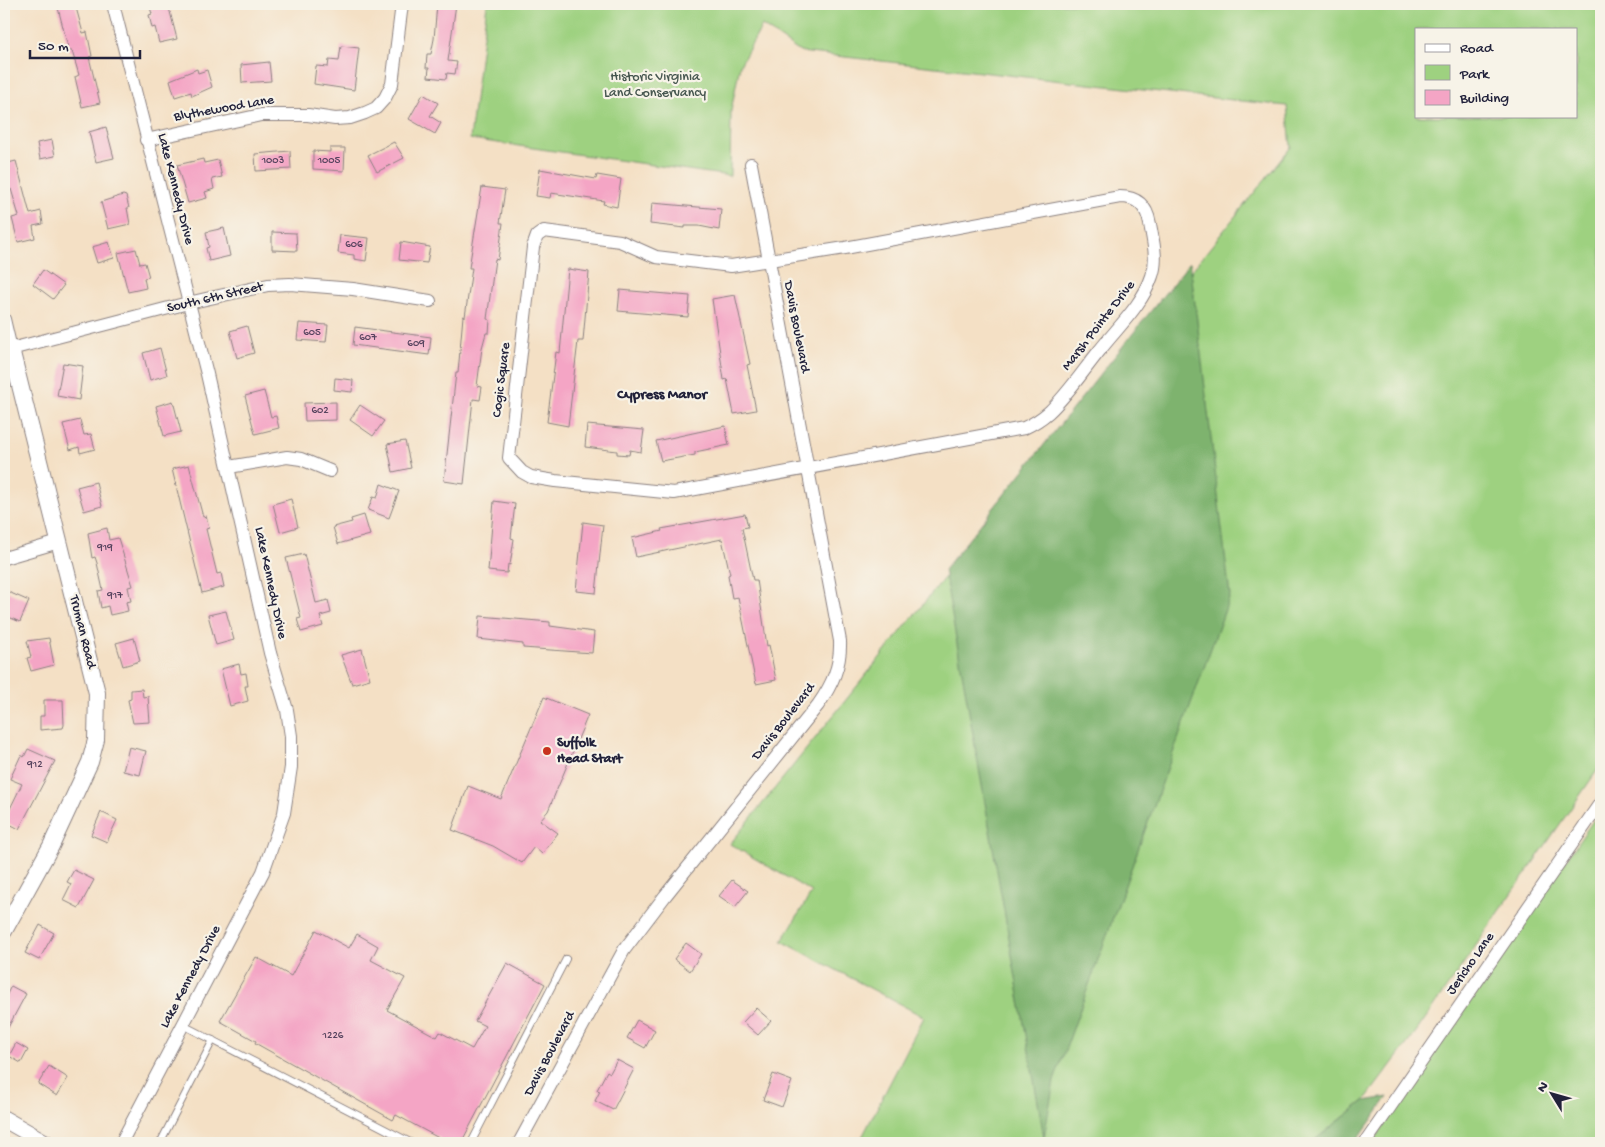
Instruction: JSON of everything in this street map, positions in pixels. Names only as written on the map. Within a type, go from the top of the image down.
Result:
[{"type":"street","name":"Lake Kennedy Drive","points":[[113,4],[228,467],[270,652],[287,710],[291,736],[290,767],[284,813],[263,872],[122,1143]]},
{"type":"street","name":"Blythewood Lane","points":[[146,140],[261,115],[308,115],[335,119],[365,114],[376,108],[385,98],[392,84],[402,4]]},
{"type":"street","name":"Davis Boulevard","points":[[519,1143],[624,950],[665,896],[818,706],[833,681],[840,654],[840,641],[751,164]]},
{"type":"street","name":"Marsh Pointe Drive","points":[[768,262],[1120,197],[1133,198],[1144,207],[1153,240],[1155,264],[1153,275],[1143,294],[1059,401],[1037,422],[1010,432],[808,469]]},
{"type":"street","name":"Cogic Square","points":[[768,262],[731,266],[715,265],[656,257],[620,241],[548,230],[540,232],[533,247],[509,458],[522,472],[532,477],[658,493],[692,491],[808,469]]},
{"type":"street","name":"South 6th Street","points":[[7,350],[188,303],[268,285],[290,284],[353,290],[430,301]]},
{"type":"street","name":"Truman Road","points":[[4,320],[7,350],[60,542],[97,692],[96,740],[90,762],[51,846],[4,931]]},
{"type":"street","points":[[228,467],[287,457],[302,459],[330,471]]},
{"type":"street","points":[[4,558],[60,542]]},
{"type":"street","name":"Jericho Lane","points":[[1365,1143],[1601,802]]},
{"type":"street","points":[[4,1119],[46,1143]]},
{"type":"lane","points":[[471,1143],[566,959]]},
{"type":"lane","points":[[183,1024],[412,1143]]},
{"type":"lane","points":[[160,1143],[213,1040]]},
{"type":"green space","name":"Historic Virginia Land Conservancy","points":[[487,4],[1601,4],[1601,765],[1416,1032],[1364,1101],[1311,1143],[859,1143],[924,1017],[782,941],[812,892],[730,844],[1291,147],[1287,106],[800,52],[762,26],[740,65],[731,111],[730,176],[470,139]]},
{"type":"green space","points":[[1190,262],[1230,596],[1054,1081],[1044,1137],[944,570]]},
{"type":"green space","points":[[1601,809],[1601,1143],[1372,1143]]},
{"type":"green space","points":[[1388,1097],[1355,1143],[1311,1143],[1364,1101]]},
{"type":"building","points":[[57,4],[75,4],[83,33],[87,32],[92,56],[89,57],[100,103],[82,107],[75,77],[79,75],[72,51],[69,51]]},
{"type":"building","points":[[149,4],[168,4],[177,39],[159,43],[155,27],[152,28],[149,15],[152,14]]},
{"type":"building","points":[[437,4],[456,4],[448,61],[457,62],[455,74],[447,73],[446,79],[428,77],[429,68],[426,68],[427,54],[431,54],[434,39]]},
{"type":"building","points":[[341,46],[359,48],[354,90],[314,84],[316,66],[328,67],[329,60],[339,61]]},
{"type":"building","points":[[269,62],[271,81],[242,83],[241,65]]},
{"type":"building","points":[[197,69],[198,73],[207,70],[212,87],[192,96],[191,92],[175,97],[170,80]]},
{"type":"building","points":[[423,94],[438,103],[430,116],[441,123],[435,134],[409,119]]},
{"type":"building","points":[[106,127],[114,158],[96,162],[89,132]]},
{"type":"building","points":[[52,140],[55,156],[40,159],[37,143]]},
{"type":"building","points":[[394,142],[404,158],[377,172],[368,155]]},
{"type":"building","points":[[330,148],[345,148],[344,171],[313,169],[313,151],[330,152]]},
{"type":"building","points":[[290,151],[291,169],[256,171],[255,154]]},
{"type":"building","points":[[203,159],[204,163],[218,160],[222,177],[212,179],[214,189],[205,192],[207,198],[188,203],[177,165]]},
{"type":"building","points":[[16,161],[30,214],[41,211],[43,224],[33,226],[35,238],[18,242],[12,218],[19,216],[11,189],[6,190],[4,182],[4,164]]},
{"type":"building","points":[[540,169],[596,179],[597,175],[621,179],[617,207],[603,204],[604,201],[551,193],[550,198],[536,196]]},
{"type":"building","points":[[482,187],[505,190],[500,223],[503,223],[498,260],[495,259],[487,319],[490,320],[489,333],[486,333],[482,348],[477,386],[482,387],[480,400],[473,399],[464,484],[444,481],[456,373],[458,373],[463,316],[465,317],[472,268],[469,268]]},
{"type":"building","points":[[123,195],[126,196],[129,208],[127,208],[130,224],[108,229],[101,202]]},
{"type":"building","points":[[652,203],[721,209],[719,230],[699,226],[685,226],[685,228],[650,224]]},
{"type":"building","points":[[224,228],[230,256],[209,261],[206,248],[209,247],[206,232]]},
{"type":"building","points":[[272,232],[296,233],[297,251],[272,250]]},
{"type":"building","points":[[340,235],[369,238],[366,261],[354,259],[354,255],[338,253]]},
{"type":"building","points":[[109,242],[114,258],[97,263],[92,247]]},
{"type":"building","points":[[401,242],[430,247],[427,263],[399,260]]},
{"type":"building","points":[[136,249],[140,264],[145,263],[149,277],[144,278],[146,288],[128,292],[118,253]]},
{"type":"building","points":[[568,269],[589,272],[583,341],[578,341],[568,426],[547,422],[556,352],[560,353]]},
{"type":"building","points":[[43,270],[64,285],[53,299],[33,284]]},
{"type":"building","points":[[620,290],[690,296],[688,317],[618,311]]},
{"type":"building","points":[[735,295],[750,364],[747,365],[756,410],[734,414],[727,379],[724,380],[712,299]]},
{"type":"building","points":[[299,323],[328,325],[326,342],[297,340]]},
{"type":"building","points":[[247,326],[254,353],[237,358],[230,331]]},
{"type":"building","points":[[355,327],[431,337],[429,355],[353,345]]},
{"type":"building","points":[[160,348],[167,375],[150,380],[143,353]]},
{"type":"building","points":[[63,363],[83,366],[79,400],[57,396]]},
{"type":"building","points":[[335,378],[353,380],[352,392],[334,390]]},
{"type":"building","points":[[264,391],[271,417],[276,416],[279,428],[255,434],[245,396]]},
{"type":"building","points":[[173,401],[181,432],[164,436],[156,406]]},
{"type":"building","points":[[336,402],[336,420],[305,421],[304,403]]},
{"type":"building","points":[[360,405],[384,421],[373,436],[350,420]]},
{"type":"building","points":[[80,420],[84,435],[91,434],[95,449],[80,453],[79,447],[70,450],[63,424]]},
{"type":"building","points":[[587,425],[644,430],[641,452],[630,450],[629,455],[617,454],[617,451],[585,447]]},
{"type":"building","points":[[725,426],[729,445],[695,452],[695,455],[661,461],[656,441]]},
{"type":"building","points":[[405,441],[411,468],[393,472],[387,444]]},
{"type":"building","points":[[189,465],[203,517],[206,516],[209,528],[206,529],[217,574],[221,573],[224,587],[202,593],[172,469]]},
{"type":"building","points":[[96,482],[102,506],[84,511],[77,487]]},
{"type":"building","points":[[381,484],[399,491],[389,518],[368,510],[373,497],[377,498]]},
{"type":"building","points":[[291,499],[298,527],[280,532],[273,504]]},
{"type":"building","points":[[494,501],[515,504],[511,538],[514,539],[507,573],[488,571]]},
{"type":"building","points":[[745,514],[748,527],[742,528],[753,580],[757,580],[767,646],[769,645],[776,680],[756,684],[738,597],[732,598],[728,575],[730,574],[722,539],[636,557],[632,538],[662,531],[661,529]]},
{"type":"building","points":[[364,515],[370,535],[338,544],[333,527],[352,522],[351,519]]},
{"type":"building","points":[[583,522],[603,525],[596,593],[576,591]]},
{"type":"building","points":[[107,528],[109,540],[118,538],[133,586],[128,587],[131,601],[126,602],[128,611],[110,615],[108,606],[101,608],[98,591],[103,590],[95,557],[92,558],[88,533]]},
{"type":"building","points":[[304,554],[316,603],[328,600],[331,613],[320,616],[323,626],[301,632],[297,619],[301,618],[286,558]]},
{"type":"building","points":[[4,590],[29,601],[20,622],[4,615]]},
{"type":"building","points":[[226,611],[234,640],[216,645],[208,615]]},
{"type":"building","points":[[480,616],[550,622],[550,626],[594,632],[592,653],[523,648],[523,644],[478,639]]},
{"type":"building","points":[[49,638],[54,665],[31,671],[27,658],[31,657],[27,641]]},
{"type":"building","points":[[134,638],[140,661],[123,666],[116,643]]},
{"type":"building","points":[[362,649],[370,679],[352,684],[341,655]]},
{"type":"building","points":[[239,664],[241,674],[246,673],[248,686],[245,686],[248,701],[230,706],[221,669]]},
{"type":"building","points":[[142,689],[143,697],[148,696],[150,722],[133,723],[128,700],[131,699],[131,690]]},
{"type":"building","name":"Suffolk Head Start","points":[[544,697],[588,715],[548,811],[540,820],[558,833],[542,854],[534,847],[522,863],[493,846],[452,830],[468,786],[501,799]]},
{"type":"building","points":[[44,700],[63,700],[63,728],[40,730],[40,716],[44,716]]},
{"type":"building","points":[[129,747],[146,751],[140,775],[123,771]]},
{"type":"building","points":[[28,749],[55,761],[19,829],[4,821],[22,784],[10,779],[21,755],[24,757]]},
{"type":"building","points":[[101,812],[117,820],[107,842],[91,835]]},
{"type":"building","points":[[74,870],[94,880],[79,908],[63,900],[71,884],[67,882]]},
{"type":"building","points":[[732,880],[748,891],[735,907],[719,896]]},
{"type":"building","points":[[40,925],[54,933],[39,960],[25,953]]},
{"type":"building","points":[[316,930],[349,948],[357,934],[378,946],[371,960],[405,978],[387,1010],[437,1037],[440,1032],[472,1049],[485,1026],[475,1021],[507,963],[545,984],[461,1143],[448,1143],[396,1115],[393,1120],[255,1043],[256,1041],[220,1021],[256,957],[291,976]]},
{"type":"building","points":[[686,943],[701,954],[690,971],[674,959]]},
{"type":"building","points":[[11,986],[26,994],[4,1035],[4,1000]]},
{"type":"building","points":[[756,1008],[771,1021],[758,1035],[743,1022]]},
{"type":"building","points":[[637,1020],[655,1030],[645,1048],[627,1038]]},
{"type":"building","points":[[16,1043],[28,1050],[21,1063],[9,1056]]},
{"type":"building","points":[[617,1060],[634,1069],[613,1110],[595,1101],[600,1091],[597,1090],[607,1071],[610,1073]]},
{"type":"building","points":[[49,1066],[68,1078],[57,1096],[38,1084]]},
{"type":"building","points":[[773,1074],[792,1081],[782,1107],[763,1100]]},
{"type":"place","name":"Suffolk Head Start","points":[[547,751]]},
{"type":"district","name":"Cypress Manor","points":[[662,395]]}]
